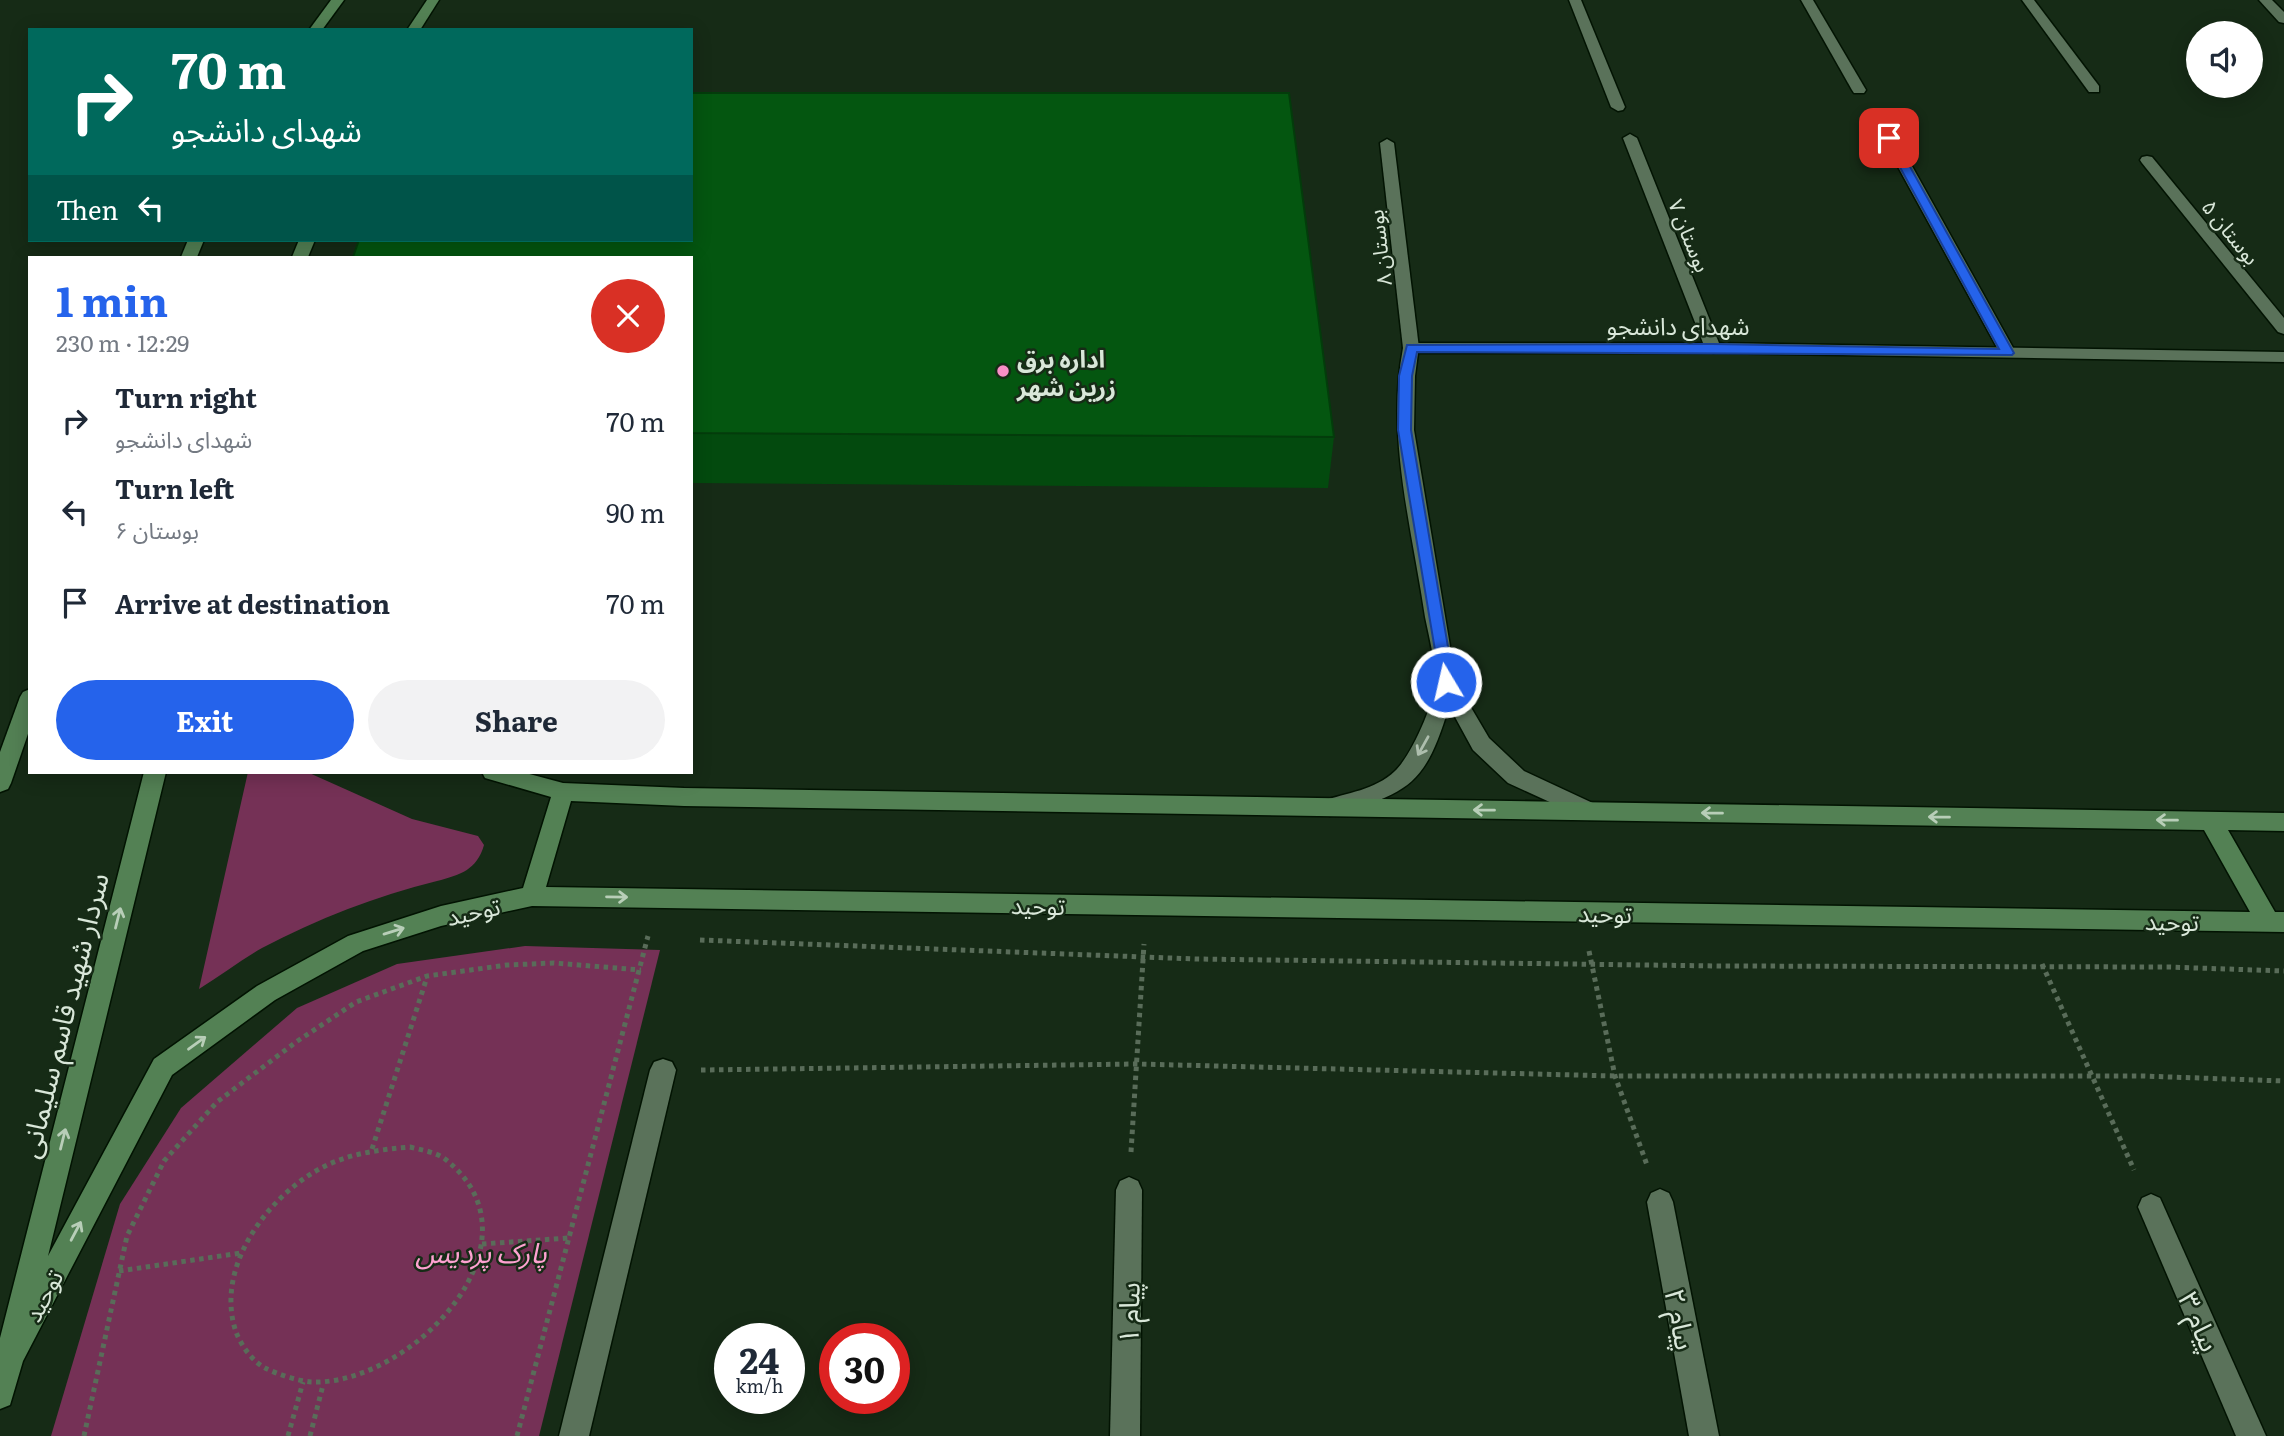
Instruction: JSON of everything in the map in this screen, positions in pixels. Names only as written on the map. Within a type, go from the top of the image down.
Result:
[{"type":"main road","points":[[317,28],[338,0]]},
{"type":"main road","points":[[414,28],[433,0]]},
{"type":"main road","points":[[0,783],[28,703]]},
{"type":"main road","name":"سردار شهید قاسم سلیمانی","points":[[0,1395],[155,774]]},
{"type":"main road","points":[[500,774],[563,792],[684,797],[2284,822]]},
{"type":"main road","points":[[532,896],[563,792]]},
{"type":"main road","points":[[2211,821],[2276,922]]},
{"type":"main road","name":"توحید","points":[[10,1356],[163,1067],[266,993],[356,943],[442,916],[532,896],[2276,922]]},
{"type":"street","points":[[1576,0],[1618,107]]},
{"type":"street","points":[[1807,0],[1858,90]]},
{"type":"street","points":[[2028,0],[2094,89]]},
{"type":"street","points":[[2265,0],[2284,19]]},
{"type":"street","points":[[1876,114],[2008,353]]},
{"type":"street","name":"بوستان ۷","points":[[1630,138],[1713,348]]},
{"type":"street","name":"بوستان ۸","points":[[1387,143],[1411,348]]},
{"type":"street","name":"بوستان ۵","points":[[2147,160],[2284,329]]},
{"type":"street","points":[[1411,348],[1406,376],[1405,430],[1446,682],[1482,744],[1516,777],[1589,811]]},
{"type":"street","name":"شهدای دانشجو","points":[[1411,348],[1713,348],[2284,357]]},
{"type":"street","points":[[1330,807],[1391,787],[1411,768],[1429,734],[1446,682]]},
{"type":"street","points":[[574,1436],[663,1070]]},
{"type":"street","name":"پیام ۱","points":[[1125,1436],[1129,1190]]},
{"type":"street","name":"پیام ۲","points":[[1660,1202],[1704,1436]]},
{"type":"street","name":"پیام ۳","points":[[2151,1207],[2250,1436]]},
{"type":"path","points":[[1129,1190],[1145,957],[1141,905]]},
{"type":"path","points":[[1584,912],[1591,964],[1615,1076],[1660,1202]]},
{"type":"path","points":[[2024,918],[2151,1207]]},
{"type":"path","points":[[647,938],[661,939]]},
{"type":"path","points":[[689,940],[1145,957],[2284,971]]},
{"type":"path","points":[[84,1436],[127,1236],[164,1160],[217,1102],[296,1042],[356,1002],[427,976],[507,965],[554,963],[641,970],[517,1436]]},
{"type":"path","points":[[372,1149],[427,976]]},
{"type":"path","points":[[663,1070],[1137,1064],[1615,1076],[2092,1076],[2284,1081]]},
{"type":"path","points":[[410,1147],[443,1157],[467,1179],[481,1209],[482,1244],[470,1284],[444,1322],[409,1353],[367,1376],[323,1384],[282,1380],[253,1360],[234,1330],[230,1293],[241,1254],[264,1217],[296,1185],[333,1162],[372,1149],[410,1147]]},
{"type":"path","points":[[482,1244],[569,1238]]},
{"type":"path","points":[[119,1271],[241,1254]]},
{"type":"path","points":[[288,1436],[303,1382]]},
{"type":"path","points":[[310,1436],[323,1384]]},
{"type":"green space","points":[[248,774],[311,774],[412,819],[478,836],[484,845],[477,860],[460,874],[369,901],[304,927],[262,948],[199,989]]},
{"type":"green space","name":"پارک پردیس","points":[[525,946],[660,950],[539,1436],[51,1436],[120,1204],[181,1108],[297,1008],[397,964]]},
{"type":"building","name":"اداره برق زرین شهر","points":[[693,93],[1289,93],[1334,437],[693,433],[693,256],[353,256],[358,242],[693,242]]},
{"type":"place","name":"اداره برق زرین شهر","points":[[1003,371]]},
{"type":"route","points":[[1446,682],[1405,430],[1406,376],[1411,348],[1713,348],[2008,353],[1889,138]]}]
